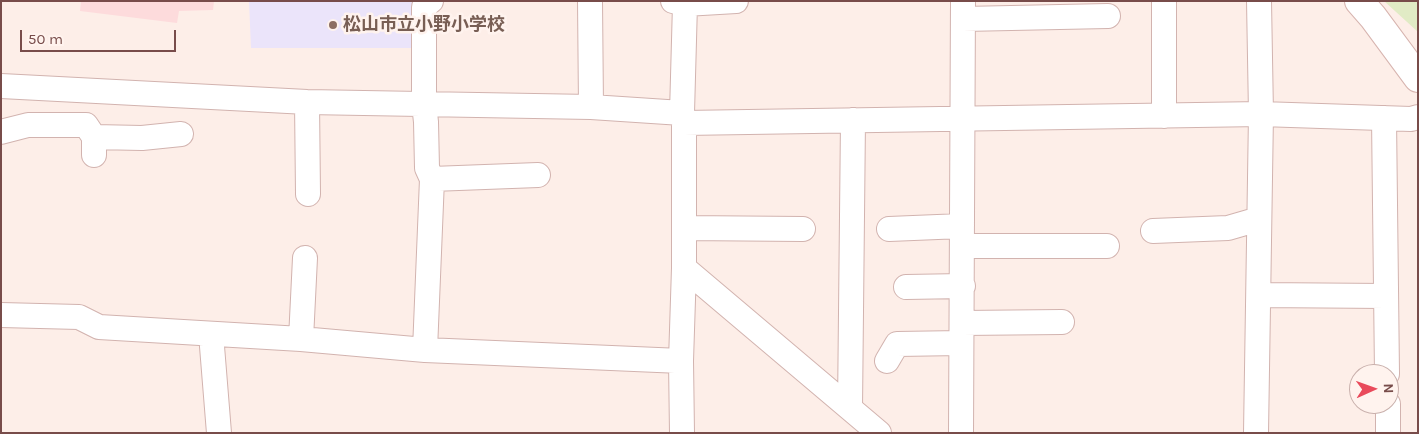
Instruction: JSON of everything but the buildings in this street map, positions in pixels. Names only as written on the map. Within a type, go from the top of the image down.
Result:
[{"type":"main road","points":[[1359,1],[1418,78]]},
{"type":"street","points":[[425,350],[432,179],[427,168],[424,104],[424,7],[431,1]]},
{"type":"street","points":[[590,1],[591,107]]},
{"type":"street","points":[[682,433],[681,361],[684,228],[679,2],[736,1]]},
{"type":"street","points":[[1164,1],[1164,116]]},
{"type":"street","points":[[1256,433],[1261,114],[1259,1]]},
{"type":"street","points":[[962,433],[961,120],[963,10],[1108,16]]},
{"type":"street","points":[[1,86],[307,102],[591,107],[683,118],[961,120],[1261,114],[1418,118]]},
{"type":"street","points":[[307,102],[308,194]]},
{"type":"street","points":[[1384,118],[1387,364]]},
{"type":"street","points":[[850,408],[853,120]]},
{"type":"street","points":[[1,132],[28,125],[86,125],[94,146],[181,134]]},
{"type":"street","points":[[432,179],[538,175]]},
{"type":"street","points":[[1153,231],[1228,228],[1259,219]]},
{"type":"street","points":[[684,228],[803,229]]},
{"type":"street","points":[[889,229],[1107,246]]},
{"type":"street","points":[[302,339],[305,258]]},
{"type":"street","points":[[684,268],[879,433]]},
{"type":"street","points":[[906,287],[963,286]]},
{"type":"street","points":[[1258,294],[1386,296]]},
{"type":"street","points":[[1,315],[79,317],[99,327],[302,339],[425,350],[681,361]]},
{"type":"street","points":[[887,361],[897,344],[962,333],[1062,322]]},
{"type":"street","points":[[210,334],[219,433]]},
{"type":"street","points":[[1388,414],[1388,433]]},
{"type":"shaded area","points":[[81,1],[214,1],[213,10],[179,11],[177,23],[80,11]]},
{"type":"shaded area","name":"松山市立小野小学校","points":[[249,1],[420,1],[413,48],[251,48]]},
{"type":"green space","points":[[1384,1],[1418,1],[1418,32]]},
{"type":"place","name":"松山市立小野小学校","points":[[333,25]]}]
